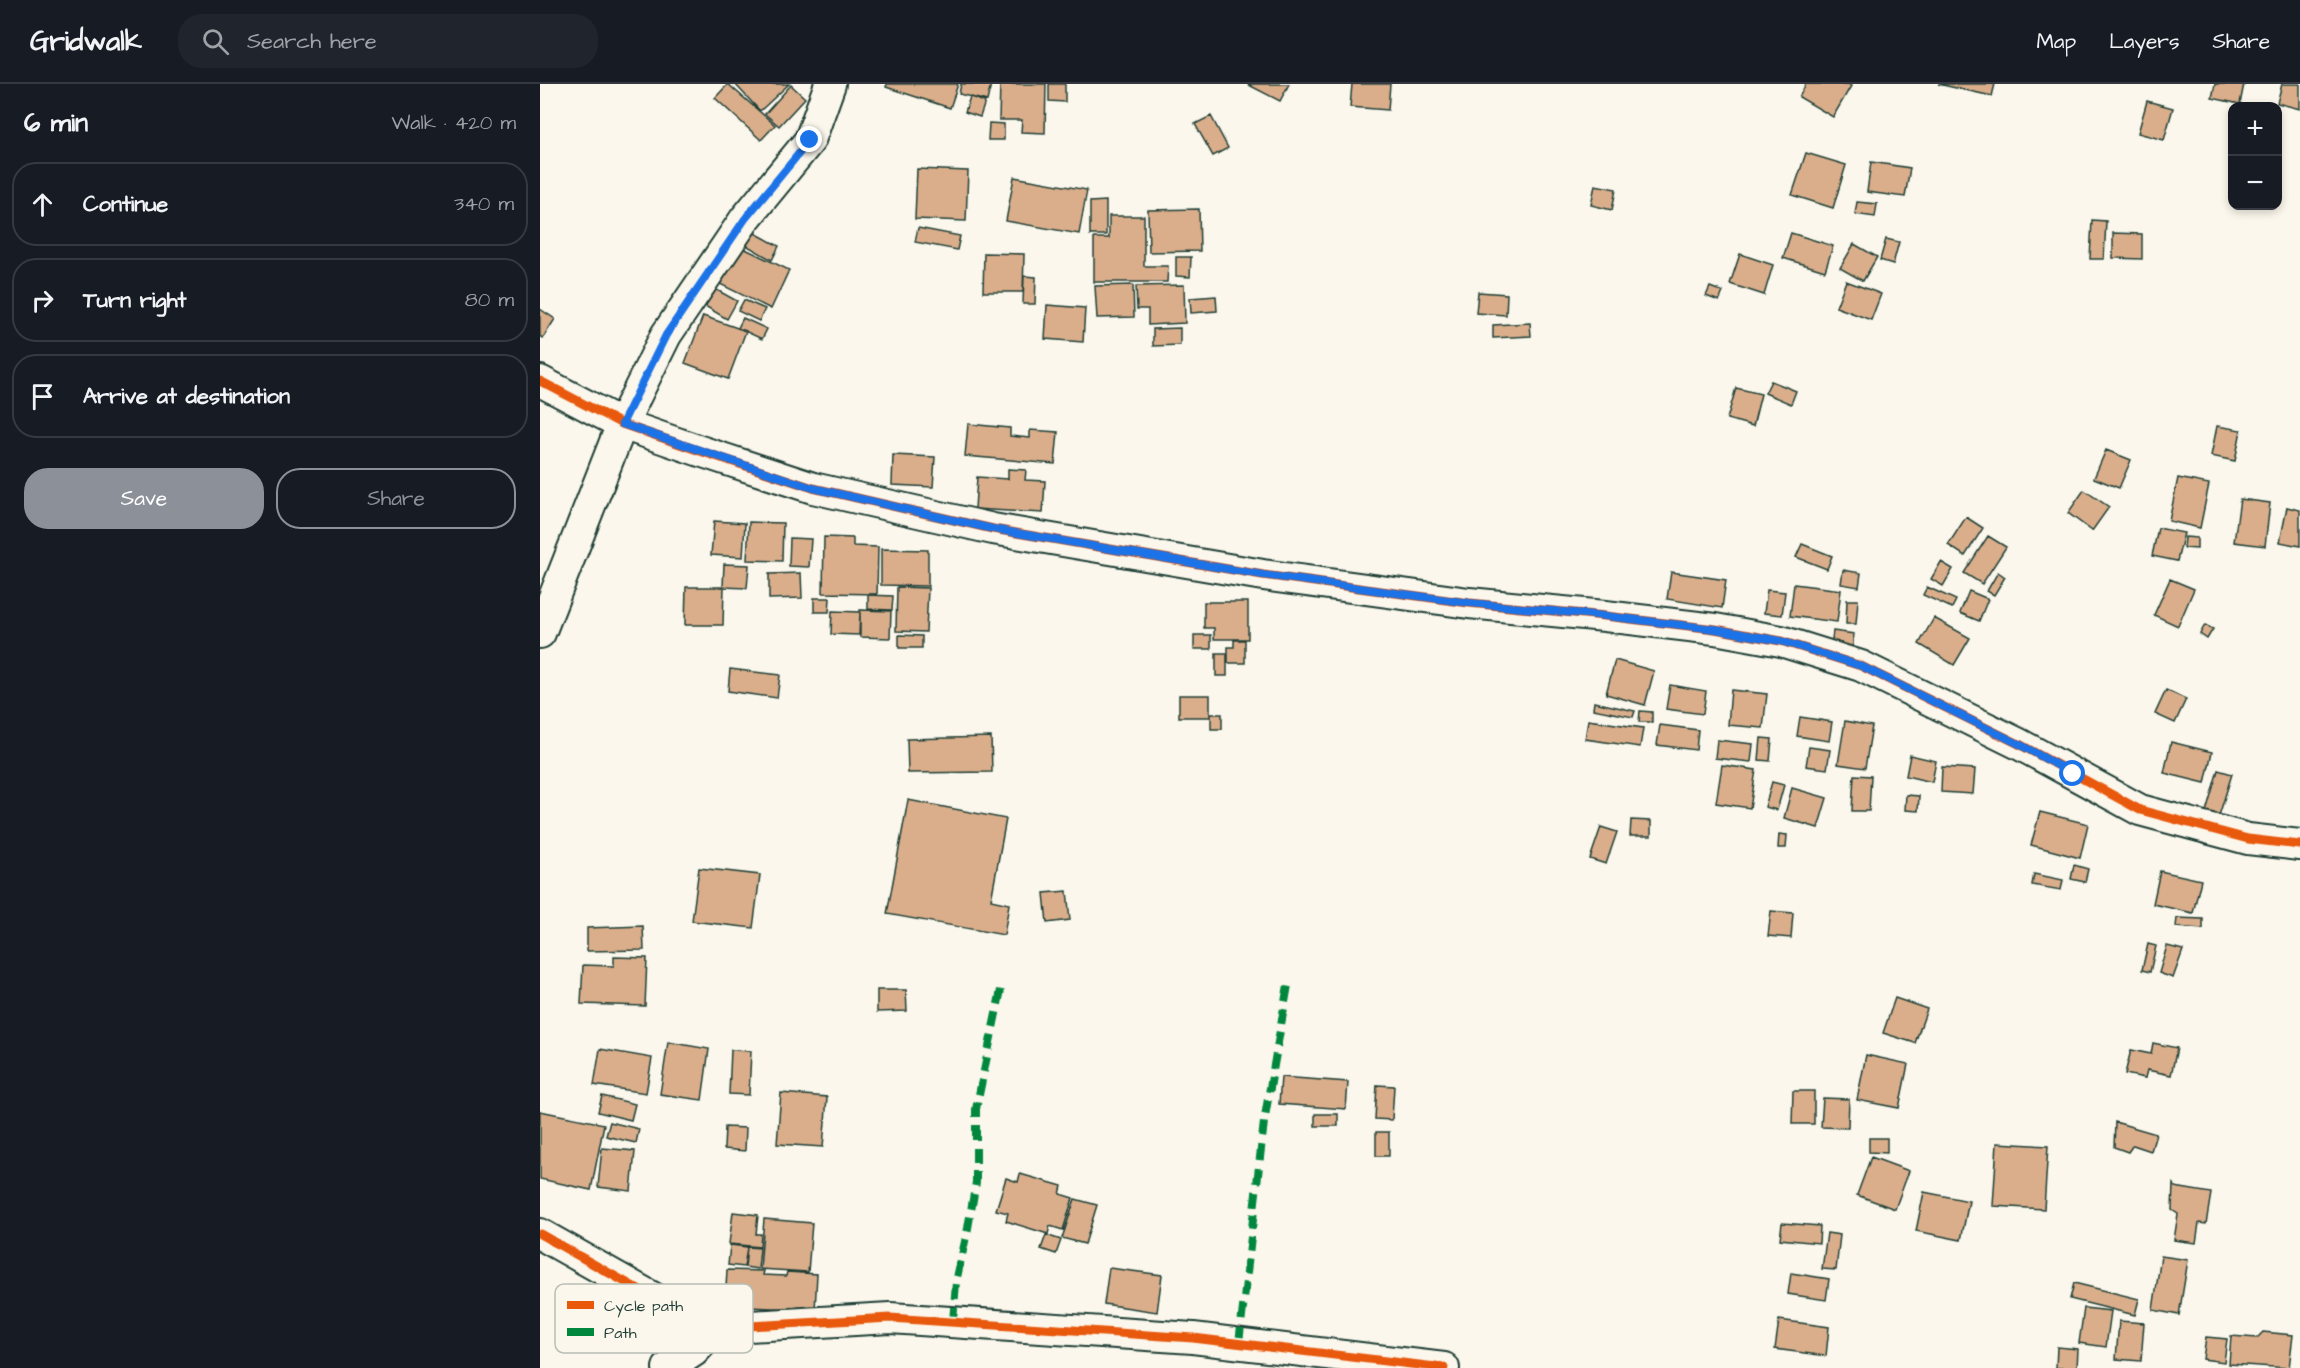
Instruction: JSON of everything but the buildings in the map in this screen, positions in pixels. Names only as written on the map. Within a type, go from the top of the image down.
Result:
[{"type":"street","points":[[540,633],[622,424],[666,335],[745,219],[810,140],[830,84]]},
{"type":"street","points":[[540,381],[622,424],[813,488],[993,529],[1263,575],[1470,603],[1715,629],[1781,641],[1861,666],[2019,744],[2140,810],[2248,839],[2300,845]]},
{"type":"street","points":[[540,1234],[629,1284]]},
{"type":"street","points":[[753,1326],[890,1318],[1193,1338],[1444,1368]]},
{"type":"street","points":[[668,1368],[691,1353]]},
{"type":"marked path","points":[[953,1322],[956,1282],[976,1182],[976,1109],[1002,985]]},
{"type":"marked path","points":[[1239,1343],[1264,1122],[1288,985]]},
{"type":"cycle path","points":[[540,381],[622,424],[813,488],[993,529],[1263,575],[1469,603],[1715,629],[1781,641],[1861,666],[2019,744],[2140,810],[2248,839],[2300,845]]},
{"type":"cycle path","points":[[540,1234],[629,1284]]},
{"type":"cycle path","points":[[753,1326],[890,1318],[1193,1338],[1444,1368]]},
{"type":"route","points":[[810,140],[745,219],[666,335],[622,424],[813,488],[993,529],[1263,575],[1470,603],[1715,629],[1781,641],[1861,666],[2019,744],[2073,774]]}]
